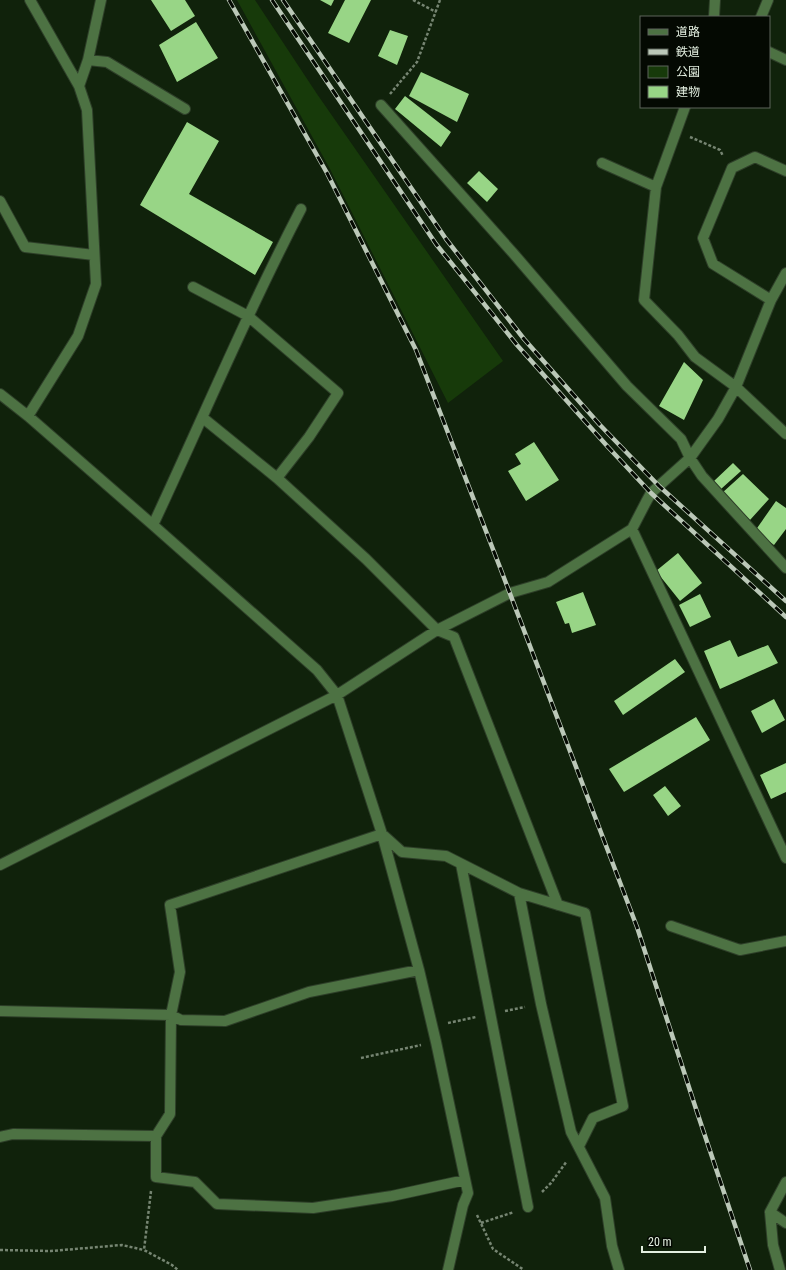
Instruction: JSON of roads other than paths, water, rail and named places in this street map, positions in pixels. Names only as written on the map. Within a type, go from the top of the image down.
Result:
[{"type":"street","points":[[28,416],[78,336],[96,284],[87,110],[79,86],[30,0]]},
{"type":"street","points":[[79,86],[88,60],[100,0]]},
{"type":"street","points":[[714,16],[715,0]]},
{"type":"street","points":[[761,16],[768,0]]},
{"type":"street","points":[[770,52],[786,60]]},
{"type":"street","points":[[88,60],[107,62],[185,109]]},
{"type":"street","points":[[381,106],[513,253],[627,386],[681,439],[690,458],[702,476],[786,568]]},
{"type":"street","points":[[685,108],[656,187],[644,300],[678,335],[694,357],[736,387],[786,434]]},
{"type":"street","points":[[771,300],[712,264],[703,238],[732,168],[755,157],[786,171]]},
{"type":"street","points":[[602,163],[656,187]]},
{"type":"street","points":[[0,201],[25,247],[94,255]]},
{"type":"street","points":[[153,525],[274,260],[301,209]]},
{"type":"street","points":[[0,865],[337,695],[437,630],[510,593],[548,582],[632,529],[646,502],[652,494],[690,458],[718,419],[736,387],[771,300],[786,272]]},
{"type":"street","points":[[193,288],[248,316],[338,393],[309,437],[277,478]]},
{"type":"street","points":[[0,394],[28,416],[317,670],[337,695],[382,834],[419,970],[468,1193],[462,1205],[448,1270]]},
{"type":"street","points":[[203,418],[277,478],[366,558],[437,630],[454,637],[558,905]]},
{"type":"street","points":[[632,529],[786,858]]},
{"type":"street","points":[[382,834],[402,852],[446,856],[520,893],[585,913],[623,1106],[593,1118],[578,1146]]},
{"type":"street","points":[[382,834],[170,905],[180,972],[171,1015],[170,1114],[156,1136],[156,1177],[195,1182],[217,1204],[313,1208],[392,1196],[465,1180]]},
{"type":"street","points":[[461,864],[528,1207]]},
{"type":"street","points":[[520,893],[541,1004],[571,1132],[605,1198],[612,1246],[619,1270]]},
{"type":"street","points":[[671,926],[740,950],[786,941]]},
{"type":"street","points":[[0,1011],[171,1015],[181,1020],[225,1021],[309,992],[419,970]]},
{"type":"street","points":[[0,1137],[13,1134],[156,1136]]},
{"type":"street","points":[[780,1270],[772,1245],[770,1212],[786,1182]]},
{"type":"street","points":[[770,1212],[786,1222]]},
{"type":"railway","points":[[229,0],[327,173],[416,350],[637,927],[750,1270]]},
{"type":"railway","points":[[272,0],[436,244],[517,345],[651,493],[786,617]]},
{"type":"railway","points":[[283,0],[446,239],[524,339],[600,425],[659,486],[786,601]]}]
